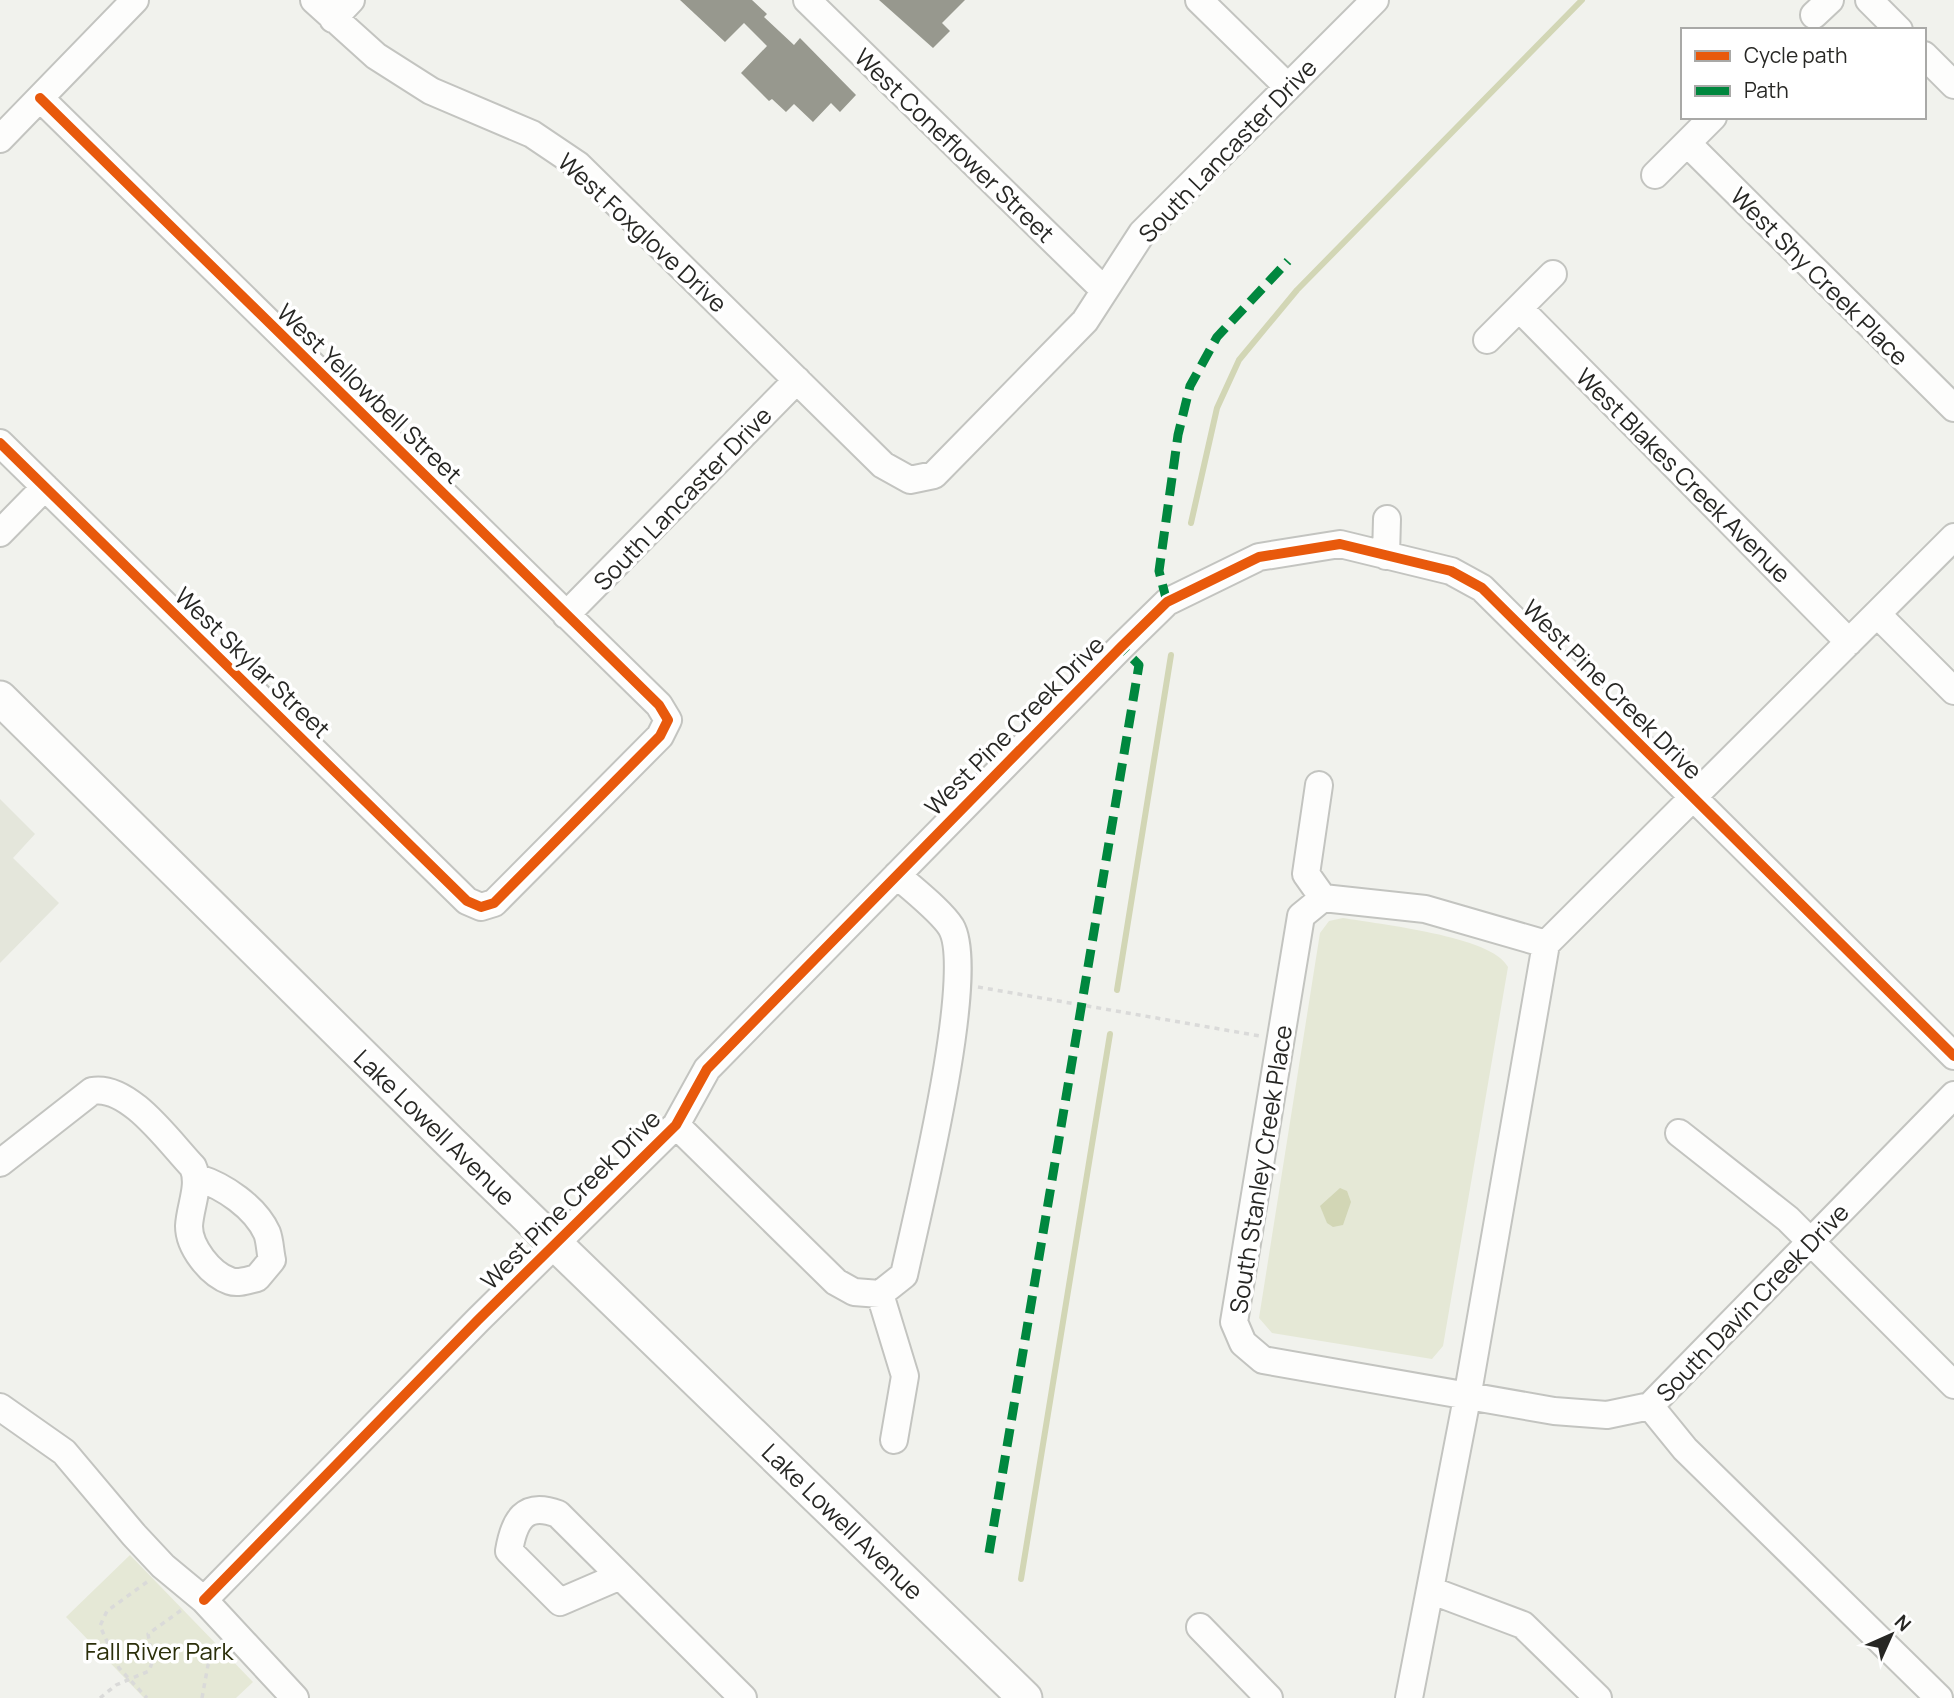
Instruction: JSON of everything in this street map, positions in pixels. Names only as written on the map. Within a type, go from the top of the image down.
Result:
[{"type":"main road","name":"Lake Lowell Avenue","points":[[0,698],[556,1245],[1025,1698]]},
{"type":"street","points":[[0,139],[135,0]]},
{"type":"street","name":"West Foxglove Drive","points":[[314,0],[342,9],[376,57],[431,91],[532,134],[579,165],[883,464],[910,480]]},
{"type":"street","name":"West Coneflower Street","points":[[807,0],[1104,290]]},
{"type":"street","points":[[1199,0],[1287,87]]},
{"type":"street","name":"South Lancaster Drive","points":[[910,480],[934,475],[1084,321],[1142,233],[1375,0]]},
{"type":"street","points":[[1869,0],[1897,28]]},
{"type":"street","points":[[1926,57],[1954,85]]},
{"type":"street","name":"West Yellowbell Street","points":[[40,98],[659,705],[668,720]]},
{"type":"street","points":[[1655,175],[1711,119]]},
{"type":"street","name":"West Shy Creek Place","points":[[1687,144],[1954,408]]},
{"type":"street","points":[[1487,340],[1552,274]]},
{"type":"street","name":"West Blakes Creek Avenue","points":[[1519,308],[1849,642]]},
{"type":"street","name":"South Lancaster Drive","points":[[566,615],[797,380]]},
{"type":"street","name":"West Skylar Street","points":[[0,443],[467,901],[481,907],[494,903],[660,736],[668,720]]},
{"type":"street","points":[[0,533],[46,488]]},
{"type":"street","points":[[1386,556],[1387,519]]},
{"type":"street","points":[[1409,1698],[1467,1398],[1546,944],[1954,537]]},
{"type":"street","name":"West Pine Creek Drive","points":[[201,1597],[676,1125],[707,1069],[1167,602],[1259,557],[1340,544],[1451,571],[1482,588],[1954,1056]]},
{"type":"street","points":[[1877,614],[1954,691]]},
{"type":"street","points":[[1319,785],[1306,874],[1323,898],[1425,909],[1546,944]]},
{"type":"street","points":[[894,1440],[905,1376],[880,1294],[904,1275],[954,1025],[959,984],[959,954],[951,928],[897,874]]},
{"type":"street","name":"South Stanley Creek Place","points":[[1323,898],[1301,916],[1234,1322],[1243,1343],[1263,1360],[1467,1398]]},
{"type":"street","points":[[0,1163],[92,1091],[102,1089],[131,1102],[192,1167],[198,1178]]},
{"type":"street","name":"South Davin Creek Drive","points":[[1467,1398],[1554,1411],[1607,1415],[1650,1406],[1954,1095]]},
{"type":"street","name":"West Pine Creek Drive","points":[[676,1125],[836,1282],[854,1292],[880,1294]]},
{"type":"street","points":[[1679,1133],[1722,1165],[1811,1241],[1954,1385]]},
{"type":"street","points":[[1650,1406],[1685,1449],[1939,1698]]},
{"type":"street","points":[[0,1407],[64,1452],[163,1566],[201,1597],[295,1698]]},
{"type":"street","points":[[618,1577],[743,1698]]},
{"type":"street","points":[[1430,1590],[1523,1625],[1598,1698]]},
{"type":"street","points":[[1200,1627],[1269,1698]]},
{"type":"path","points":[[959,984],[1280,1039]]},
{"type":"path","points":[[148,1698],[129,1681],[101,1635],[101,1618],[138,1591],[163,1566]]},
{"type":"path","points":[[100,1698],[108,1689],[144,1675],[152,1665],[149,1634],[201,1597]]},
{"type":"path","points":[[202,1698],[206,1672],[212,1657],[235,1633]]},
{"type":"shaded area","points":[[0,799],[35,834],[13,858],[59,903],[0,963]]},
{"type":"shaded area","points":[[1340,1188],[1347,1191],[1351,1202],[1343,1225],[1333,1227],[1327,1223],[1320,1206]]},
{"type":"green space","points":[[1343,918],[1458,939],[1498,956],[1508,967],[1443,1346],[1432,1359],[1272,1333],[1259,1318],[1320,933],[1329,921]]},
{"type":"green space","name":"Fall River Park","points":[[130,1555],[253,1682],[236,1698],[144,1698],[66,1617]]},
{"type":"building","points":[[680,0],[752,0],[767,14],[764,17],[794,45],[800,38],[856,95],[840,112],[831,103],[813,122],[794,104],[786,112],[772,99],[769,101],[741,73],[767,46],[744,23],[725,42]]},
{"type":"building","points":[[879,0],[965,0],[942,23],[950,31],[933,48]]},
{"type":"waterway","points":[[1191,523],[1217,408],[1239,360],[1297,290],[1582,0]]},
{"type":"waterway","points":[[1117,990],[1171,655]]},
{"type":"waterway","points":[[1021,1579],[1110,1034]]},
{"type":"marked path","points":[[1167,602],[1159,571],[1178,435],[1190,386],[1217,337],[1288,261]]},
{"type":"marked path","points":[[989,1553],[1139,665],[1121,647]]},
{"type":"cycle path","points":[[0,443],[467,901],[481,907],[494,903],[660,736],[668,720],[659,705],[40,98]]},
{"type":"cycle path","points":[[204,1600],[478,1320],[676,1125],[707,1069],[1121,647],[1167,602],[1259,557],[1340,544],[1451,571],[1482,588],[1954,1056]]}]
